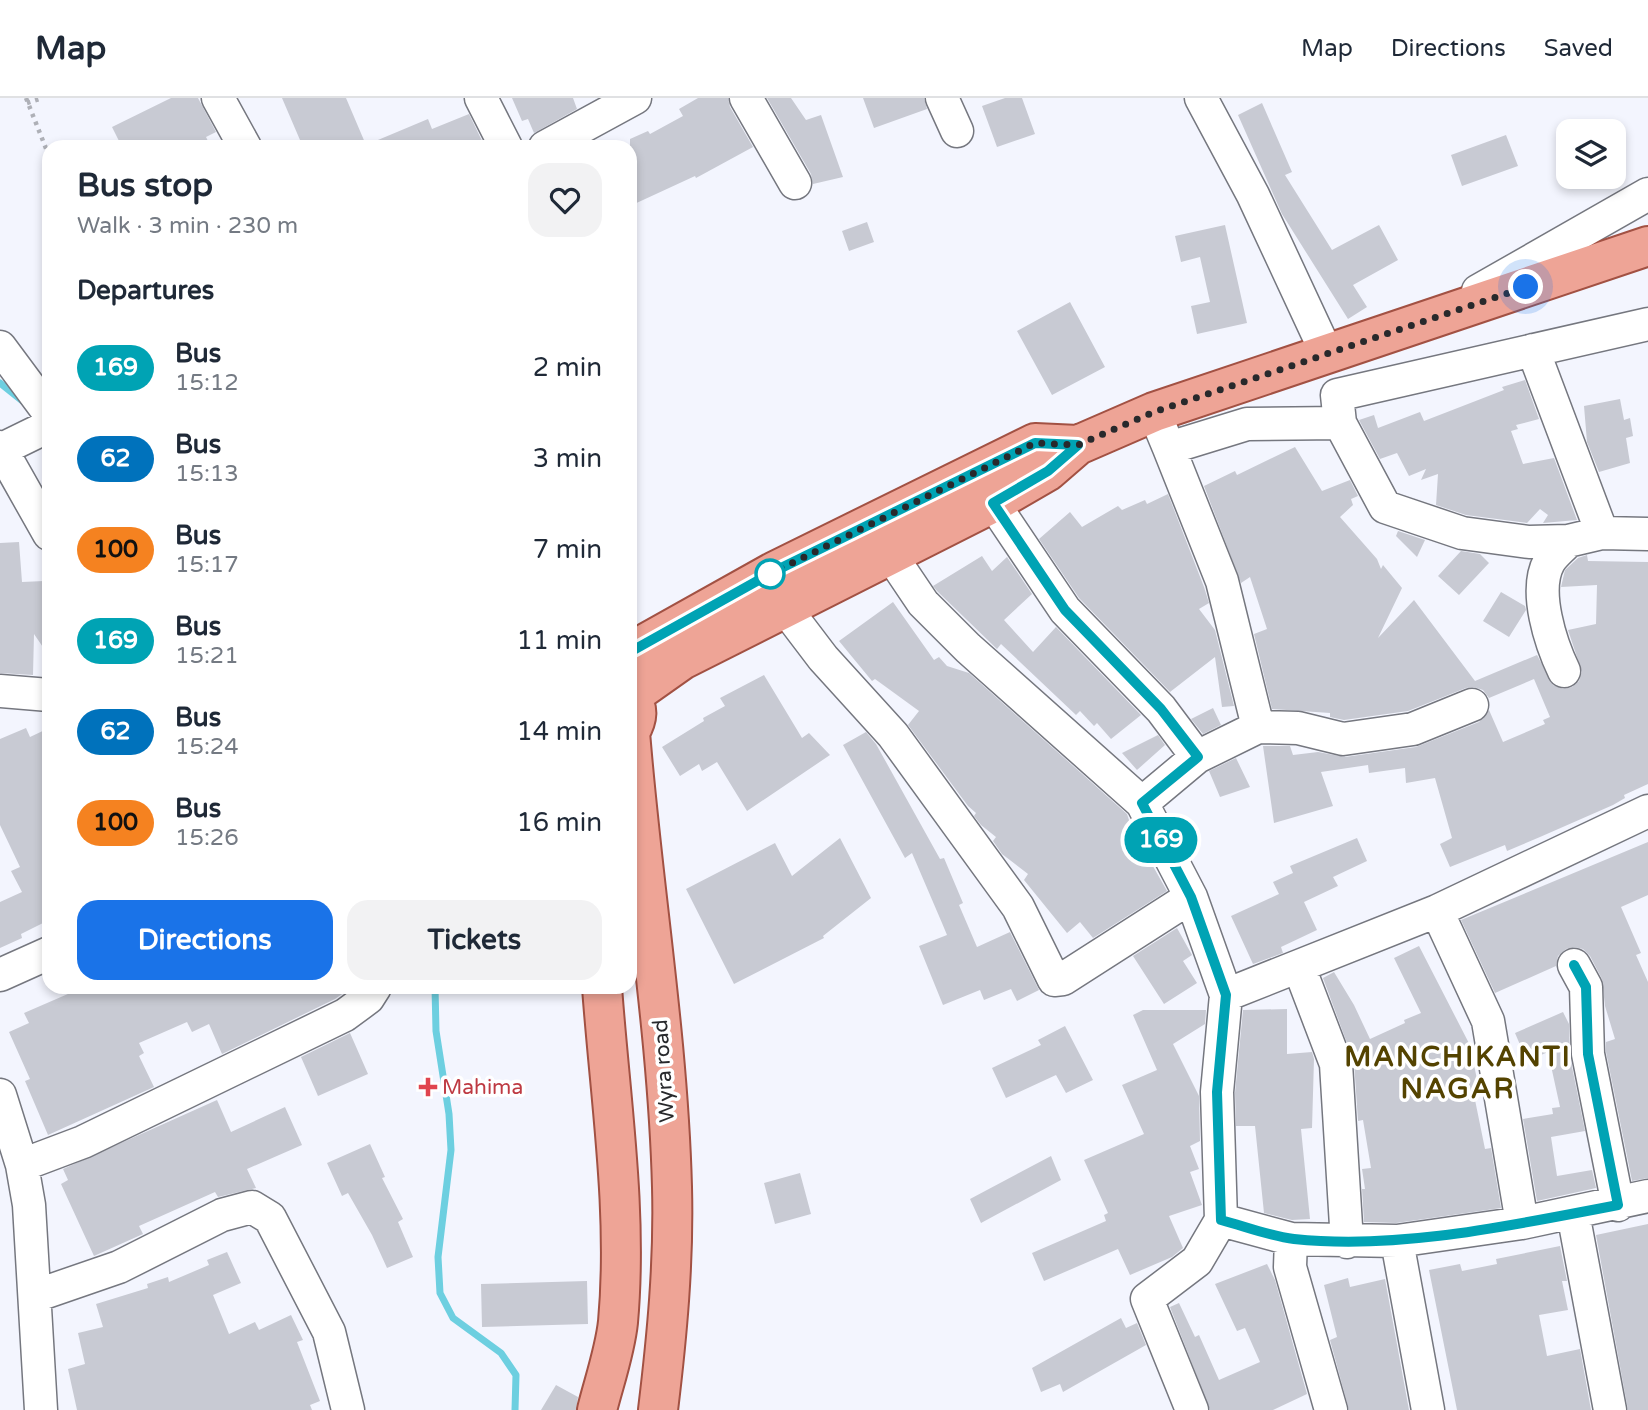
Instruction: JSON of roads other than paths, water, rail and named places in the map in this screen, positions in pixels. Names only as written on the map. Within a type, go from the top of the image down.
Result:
[{"type":"main road","points":[[637,702],[682,660],[993,503],[1048,471],[1078,445],[1154,412],[1648,246]]},
{"type":"main road","points":[[637,648],[775,571],[1035,443],[1078,445]]},
{"type":"main road","name":"Wyra road","points":[[637,779],[666,1071],[672,1187],[669,1324],[658,1410]]},
{"type":"main road","points":[[597,1410],[618,1324],[620,1237],[617,1161],[603,994]]},
{"type":"street","points":[[218,98],[240,140]]},
{"type":"street","points":[[481,98],[502,140]]},
{"type":"street","points":[[558,140],[635,98]]},
{"type":"street","points":[[746,98],[795,183]]},
{"type":"street","points":[[942,98],[957,131]]},
{"type":"street","points":[[1201,98],[1252,195],[1327,354]]},
{"type":"street","points":[[1428,320],[1648,194]]},
{"type":"street","points":[[1648,324],[1337,395],[1340,423],[1385,508],[1462,533],[1530,542],[1567,541],[1602,533],[1648,534]]},
{"type":"street","points":[[0,347],[42,403]]},
{"type":"street","points":[[1533,350],[1602,533]]},
{"type":"street","points":[[1154,412],[1223,581],[1258,727]]},
{"type":"street","points":[[1169,448],[1247,424],[1340,423]]},
{"type":"street","points":[[19,440],[42,512]]},
{"type":"street","points":[[993,503],[1065,610],[1161,709],[1198,757]]},
{"type":"street","points":[[1564,671],[1556,655],[1544,612],[1543,583],[1549,562],[1567,541]]},
{"type":"street","points":[[890,554],[923,603],[968,648],[1142,803],[1191,897],[1226,995],[1217,1092],[1221,1220],[1197,1261],[1147,1299],[1192,1410]]},
{"type":"street","points":[[785,608],[823,658],[893,735],[1018,907],[1054,980],[1063,979],[1191,897]]},
{"type":"street","points":[[0,691],[42,694]]},
{"type":"street","points":[[1142,803],[1198,757],[1258,727],[1298,728],[1343,739],[1413,729],[1472,705]]},
{"type":"street","points":[[1226,995],[1437,911],[1648,811]]},
{"type":"street","points":[[1437,911],[1488,1021],[1522,1223]]},
{"type":"street","points":[[0,975],[42,956]]},
{"type":"street","points":[[1574,965],[1586,987],[1588,1054],[1618,1205]]},
{"type":"street","points":[[1299,967],[1336,1064],[1347,1242]]},
{"type":"street","points":[[22,1166],[83,1142],[345,1016],[371,994]]},
{"type":"street","points":[[0,1095],[22,1166],[29,1205],[41,1410]]},
{"type":"street","points":[[1221,1220],[1291,1239],[1397,1241],[1522,1223],[1618,1205],[1648,1196]]},
{"type":"street","points":[[35,1297],[119,1267],[222,1214],[252,1207],[270,1218],[329,1332],[348,1410]]},
{"type":"street","points":[[1573,1213],[1611,1410]]},
{"type":"street","points":[[1291,1239],[1290,1267],[1331,1410]]},
{"type":"street","points":[[1397,1241],[1428,1410]]},
{"type":"waterway","points":[[0,383],[25,403]]},
{"type":"waterway","points":[[435,994],[436,1031],[449,1114],[451,1150],[438,1257],[440,1293],[453,1318],[501,1353],[516,1375],[515,1410]]},
{"type":"place","name":"Mahima","points":[[428,1087]]},
{"type":"district","name":"MANCHIKANTI NAGAR","points":[[1458,1073]]}]
